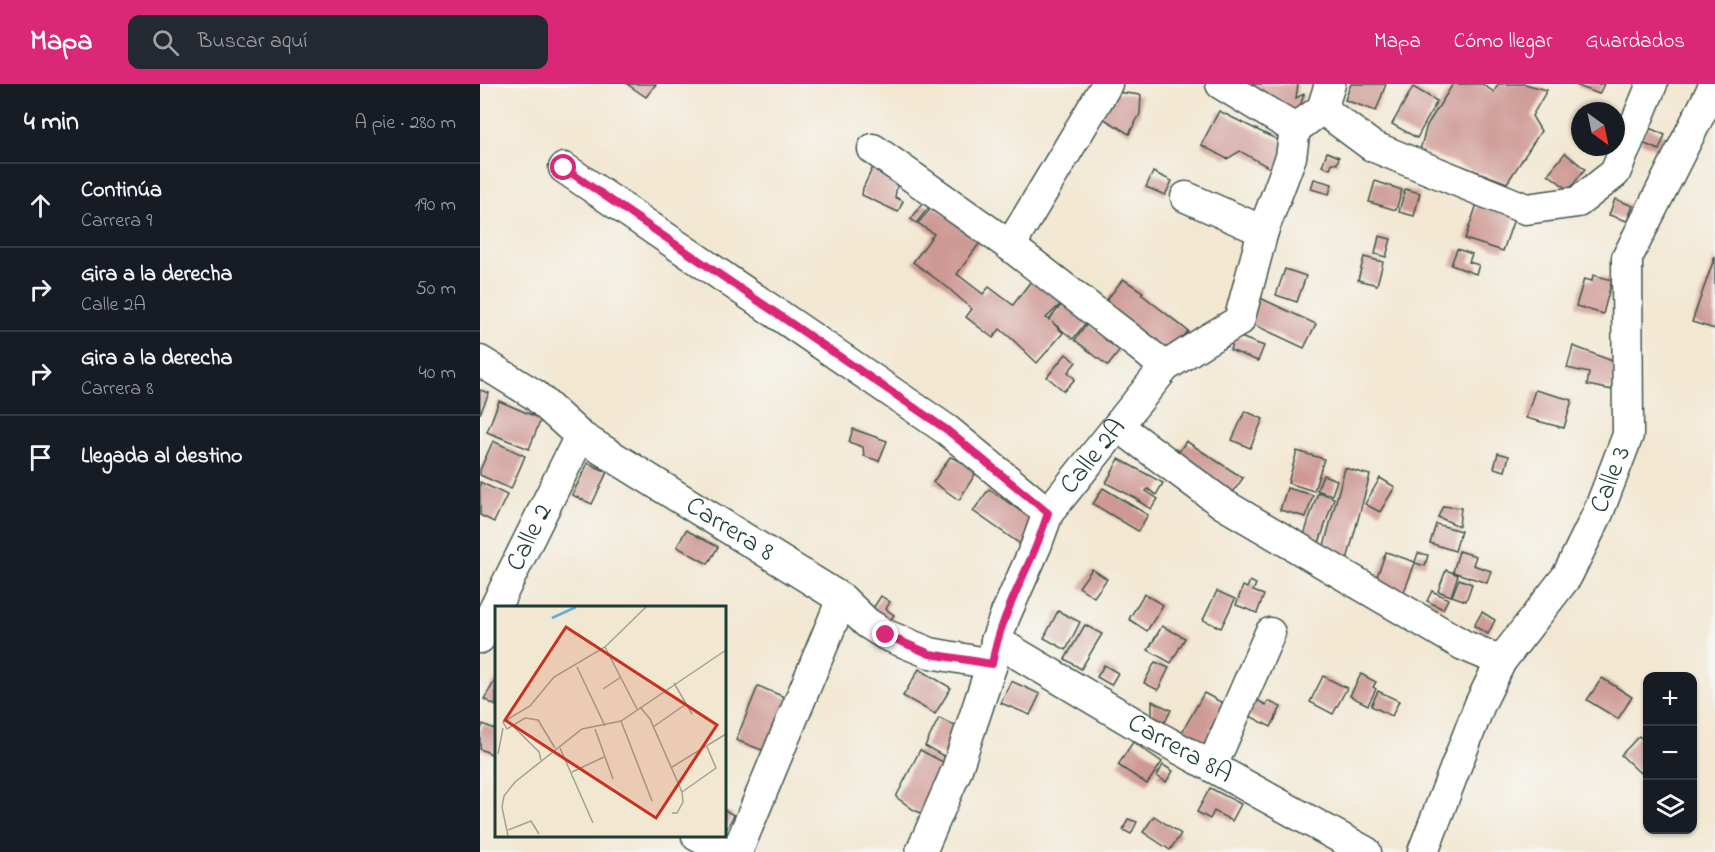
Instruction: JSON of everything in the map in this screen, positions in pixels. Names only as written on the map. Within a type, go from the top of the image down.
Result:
[{"type":"street","points":[[1010,246],[1107,84]]},
{"type":"street","points":[[1221,84],[1295,129],[1326,97],[1372,146],[1526,208],[1578,202],[1615,173],[1652,84]]},
{"type":"street","name":"Calle 3","points":[[1423,852],[1480,704],[1501,662],[1567,576],[1598,513],[1628,435],[1627,258],[1715,84]]},
{"type":"street","name":"Calle 2A","points":[[921,852],[956,772],[1005,616],[1048,513],[1165,367],[1239,321],[1263,231],[1291,157],[1295,129]]},
{"type":"street","points":[[873,148],[1010,246],[1165,367]]},
{"type":"street","points":[[564,168],[947,430],[1048,513]]},
{"type":"street","points":[[1186,197],[1263,231]]},
{"type":"street","name":"Carrera 8","points":[[480,361],[535,395],[580,436],[842,599],[867,623],[895,639],[930,654],[994,652]]},
{"type":"street","points":[[1118,426],[1223,504],[1463,645],[1501,662]]},
{"type":"street","name":"Calle 2","points":[[496,606],[580,436]]},
{"type":"street","points":[[737,852],[842,599]]},
{"type":"street","name":"Calle 2","points":[[480,638],[495,608]]},
{"type":"street","points":[[1212,766],[1270,633]]},
{"type":"street","name":"Carrera 8A","points":[[994,652],[1149,732],[1366,852]]},
{"type":"street","points":[[699,837],[730,852]]},
{"type":"building","points":[[627,84],[656,84],[646,97]]},
{"type":"building","points":[[1240,84],[1298,84],[1296,98],[1304,94],[1298,113]]},
{"type":"building","points":[[1351,84],[1386,84],[1376,111],[1345,100]]},
{"type":"building","points":[[1453,84],[1482,84],[1494,92],[1498,84],[1525,84],[1547,90],[1532,116],[1541,131],[1507,183],[1420,150],[1427,125]]},
{"type":"building","points":[[1573,84],[1604,84],[1599,94]]},
{"type":"building","points":[[1413,87],[1437,101],[1417,138],[1392,124]]},
{"type":"building","points":[[1116,92],[1141,95],[1140,114],[1129,134],[1101,117]]},
{"type":"building","points":[[1219,111],[1288,145],[1275,171],[1240,151],[1227,159],[1201,145]]},
{"type":"building","points":[[1647,127],[1665,135],[1659,150],[1640,142]]},
{"type":"building","points":[[1327,152],[1339,157],[1337,164],[1332,163],[1330,169],[1322,166]]},
{"type":"building","points":[[1565,153],[1585,169],[1569,190],[1548,174]]},
{"type":"building","points":[[873,167],[898,179],[895,197],[903,201],[898,212],[862,195]]},
{"type":"building","points":[[1153,172],[1172,181],[1165,195],[1146,187]]},
{"type":"building","points":[[1314,179],[1332,184],[1329,194],[1311,189]]},
{"type":"building","points":[[1375,181],[1402,190],[1396,210],[1369,202]]},
{"type":"building","points":[[1405,189],[1420,193],[1414,216],[1399,212]]},
{"type":"building","points":[[1615,199],[1633,206],[1627,221],[1609,215]]},
{"type":"building","points":[[923,203],[929,207],[916,223],[911,219]]},
{"type":"building","points":[[1477,204],[1515,216],[1503,251],[1465,239]]},
{"type":"building","points":[[933,206],[982,240],[957,274],[983,294],[989,287],[1013,305],[1037,273],[1089,319],[1073,339],[1052,322],[1063,333],[1037,363],[1000,329],[993,338],[966,317],[972,309],[913,262],[934,234],[918,223]],"holes":[[[1065,300],[1049,320],[1046,318]]]},
{"type":"building","points":[[1379,236],[1391,239],[1386,257],[1375,254]]},
{"type":"building","points":[[1457,249],[1472,254],[1469,262],[1479,265],[1476,274],[1451,265]]},
{"type":"building","points":[[1715,256],[1715,329],[1692,322]]},
{"type":"building","points":[[1364,257],[1383,262],[1377,285],[1358,280]]},
{"type":"building","points":[[1285,269],[1306,276],[1297,302],[1276,295]]},
{"type":"building","points":[[1593,275],[1612,280],[1603,314],[1576,306],[1584,279],[1592,281]]},
{"type":"building","points":[[1123,279],[1143,292],[1141,294],[1188,331],[1163,363],[1098,311]]},
{"type":"building","points":[[1258,297],[1316,324],[1304,348],[1246,321]]},
{"type":"building","points":[[1088,323],[1121,349],[1108,366],[1075,340]]},
{"type":"building","points":[[1235,335],[1264,346],[1258,361],[1230,350]]},
{"type":"building","points":[[1573,346],[1615,362],[1613,390],[1587,385],[1589,373],[1567,368]]},
{"type":"building","points":[[1066,354],[1076,362],[1068,372],[1075,379],[1064,391],[1047,377]]},
{"type":"building","points":[[480,390],[489,393],[480,414]]},
{"type":"building","points":[[1535,390],[1572,400],[1564,428],[1526,418]]},
{"type":"building","points":[[499,401],[541,419],[529,449],[487,432]]},
{"type":"building","points":[[1245,411],[1263,419],[1250,448],[1232,440]]},
{"type":"building","points":[[853,429],[887,441],[879,461],[864,456],[863,447],[849,442]]},
{"type":"building","points":[[493,441],[525,456],[511,489],[480,475]]},
{"type":"building","points":[[1186,441],[1243,478],[1227,501],[1171,464]]},
{"type":"building","points":[[1297,451],[1324,459],[1314,491],[1288,483]]},
{"type":"building","points":[[1498,453],[1509,456],[1505,471],[1494,468]]},
{"type":"building","points":[[950,457],[979,468],[959,500],[933,482]]},
{"type":"building","points":[[1119,459],[1163,483],[1156,495],[1148,489],[1146,491],[1158,499],[1151,509],[1138,501],[1141,501],[1106,483]]},
{"type":"building","points":[[588,463],[607,472],[592,504],[572,495]]},
{"type":"building","points":[[1345,468],[1370,475],[1347,560],[1322,553]]},
{"type":"building","points":[[1323,475],[1337,480],[1332,495],[1317,490]]},
{"type":"building","points":[[1380,478],[1395,487],[1380,512],[1365,504]]},
{"type":"building","points":[[480,482],[507,495],[494,522],[480,515]]},
{"type":"building","points":[[1103,488],[1148,515],[1138,531],[1093,504]]},
{"type":"building","points":[[1287,488],[1313,495],[1306,517],[1280,510]]},
{"type":"building","points":[[989,489],[1042,526],[1026,548],[973,511]]},
{"type":"building","points":[[1318,492],[1334,498],[1319,543],[1303,538]]},
{"type":"building","points":[[1443,506],[1461,508],[1459,526],[1438,517]]},
{"type":"building","points":[[1436,524],[1461,531],[1455,551],[1430,543]]},
{"type":"building","points":[[686,530],[718,547],[708,564],[677,547]]},
{"type":"building","points":[[1459,551],[1476,556],[1473,565],[1491,571],[1487,583],[1453,572]]},
{"type":"building","points":[[1386,552],[1415,562],[1418,553],[1428,555],[1425,566],[1415,563],[1404,592],[1375,582]]},
{"type":"building","points":[[1092,569],[1107,579],[1094,597],[1079,587]]},
{"type":"building","points":[[1446,570],[1458,575],[1451,596],[1438,591]]},
{"type":"building","points":[[1459,579],[1472,584],[1466,601],[1452,596]]},
{"type":"building","points":[[1250,581],[1256,584],[1253,591],[1264,595],[1257,613],[1236,605],[1243,586],[1247,588]]},
{"type":"building","points":[[1217,591],[1235,599],[1221,628],[1203,620]]},
{"type":"building","points":[[1432,591],[1448,599],[1443,609],[1427,601]]},
{"type":"building","points":[[1144,594],[1163,605],[1147,631],[1129,619]]},
{"type":"building","points":[[881,596],[890,602],[886,609],[894,615],[884,630],[866,619]]},
{"type":"building","points":[[1058,611],[1080,622],[1066,650],[1044,638]]},
{"type":"building","points":[[1482,612],[1495,620],[1488,634],[1474,626]]},
{"type":"building","points":[[1085,625],[1102,634],[1081,669],[1065,659]]},
{"type":"building","points":[[1162,626],[1185,638],[1171,663],[1148,650]]},
{"type":"building","points":[[1155,662],[1169,668],[1158,690],[1144,683]]},
{"type":"building","points":[[1104,665],[1118,673],[1111,685],[1097,677]]},
{"type":"building","points":[[919,669],[951,688],[935,714],[903,696]]},
{"type":"building","points":[[1361,674],[1376,682],[1373,687],[1376,689],[1368,705],[1350,696]]},
{"type":"building","points":[[1323,676],[1347,688],[1333,714],[1310,702]]},
{"type":"building","points":[[1602,678],[1632,697],[1618,719],[1587,700]]},
{"type":"building","points":[[495,681],[495,705],[484,699]]},
{"type":"building","points":[[1011,681],[1040,694],[1030,715],[1001,703]]},
{"type":"building","points":[[758,686],[789,699],[767,752],[736,740]]},
{"type":"building","points":[[1378,691],[1399,701],[1392,716],[1371,706]]},
{"type":"building","points":[[1204,693],[1230,707],[1210,729],[1215,733],[1206,756],[1181,734]]},
{"type":"building","points":[[1250,696],[1266,705],[1268,701],[1281,707],[1271,727],[1242,712]]},
{"type":"building","points":[[1152,701],[1171,710],[1165,722],[1152,716]]},
{"type":"building","points":[[939,718],[965,731],[951,760],[925,746]]},
{"type":"building","points":[[483,724],[495,730],[495,756],[480,749],[480,732]]},
{"type":"building","points":[[1639,736],[1643,740],[1643,770],[1640,773],[1621,755]]},
{"type":"building","points":[[1133,742],[1162,762],[1147,784],[1118,765]]},
{"type":"building","points":[[920,750],[947,764],[928,816],[914,810],[896,797]]},
{"type":"building","points":[[1163,765],[1173,771],[1166,782],[1157,776]]},
{"type":"building","points":[[1210,788],[1241,804],[1232,821],[1214,811],[1210,819],[1197,812]]},
{"type":"building","points":[[726,811],[734,815],[726,829]]},
{"type":"building","points":[[1154,816],[1181,834],[1170,850],[1143,832]]},
{"type":"building","points":[[1128,819],[1137,822],[1131,834],[1123,830]]},
{"type":"route","points":[[564,168],[947,430],[1048,513],[1005,616],[996,641],[992,664],[930,654],[886,635]]}]
